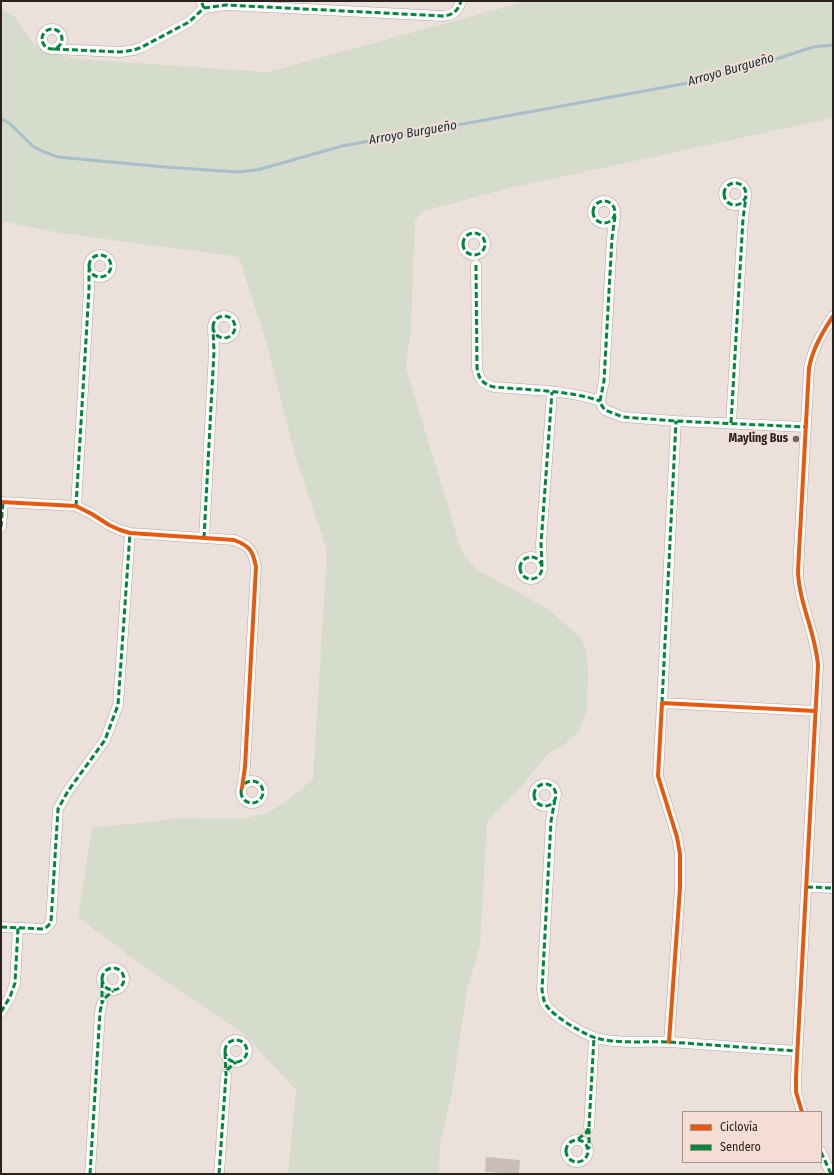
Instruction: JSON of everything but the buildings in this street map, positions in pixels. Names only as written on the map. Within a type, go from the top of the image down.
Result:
[{"type":"street","points":[[74,50],[63,40],[61,33],[55,29],[49,29],[43,33],[41,39],[42,43],[47,48],[54,49],[74,50],[120,52],[142,47],[189,22],[202,5],[226,4],[443,16],[452,15],[461,1]]},
{"type":"street","points":[[54,49],[60,46],[63,40]]},
{"type":"street","points":[[731,423],[743,219],[746,197],[746,190],[741,184],[734,182],[728,185],[724,192],[725,199],[727,202],[734,205],[741,213],[743,219]]},
{"type":"street","points":[[734,205],[741,203],[746,197]]},
{"type":"street","points":[[612,238],[610,232],[603,224],[597,221],[593,214],[594,207],[604,201],[611,203],[615,209],[604,381],[600,401],[605,410],[623,417],[806,427]]},
{"type":"street","points":[[603,224],[611,222],[615,216]]},
{"type":"street","points":[[476,265],[469,253],[464,248],[466,238],[471,234],[478,234],[484,239],[485,246],[476,265],[477,368],[478,375],[481,380],[486,384],[494,386],[588,397],[600,401]]},
{"type":"street","points":[[469,253],[475,255],[481,252]]},
{"type":"street","points":[[76,506],[89,269],[92,258],[98,255],[105,256],[110,262],[111,269],[107,275],[100,278],[89,290]]},
{"type":"street","points":[[89,269],[93,275],[100,278]]},
{"type":"street","points":[[204,538],[214,351],[214,322],[219,317],[226,316],[233,319],[236,330],[231,336],[224,338],[216,345],[214,351]]},
{"type":"street","points":[[802,1111],[796,1092],[797,1051],[818,666],[817,652],[800,596],[798,571],[808,377],[811,359],[816,344],[833,316]]},
{"type":"street","points":[[214,329],[217,336],[224,338]]},
{"type":"street","points":[[541,544],[539,550],[531,557],[524,559],[520,566],[521,573],[529,580],[536,579],[541,573],[542,566],[541,544],[552,392]]},
{"type":"street","points":[[669,1042],[680,888],[680,854],[677,837],[658,776],[676,421]]},
{"type":"street","points":[[1,527],[2,502],[76,506],[109,525],[130,533],[234,540],[249,548],[252,552],[256,567],[245,766],[241,795],[246,801],[253,803],[260,800],[263,794],[262,787],[254,781],[247,772],[245,766]]},
{"type":"street","points":[[1,927],[44,929],[51,922],[58,809],[68,791],[105,740],[118,705],[130,533]]},
{"type":"street","points":[[531,557],[538,560],[542,566]]},
{"type":"street","points":[[662,703],[816,711]]},
{"type":"street","points":[[242,788],[246,782],[254,781]]},
{"type":"street","points":[[555,799],[550,805],[539,805],[534,800],[534,792],[537,786],[544,784],[551,786],[555,792],[555,799],[551,821],[542,990],[543,998],[552,1012],[561,1019],[594,1037],[606,1040],[669,1042],[797,1051]]},
{"type":"street","points":[[543,806],[551,821]]},
{"type":"street","points":[[807,886],[833,888]]},
{"type":"street","points":[[1,1012],[10,997],[15,983],[18,928]]},
{"type":"street","points":[[90,1174],[100,1012],[102,1003],[102,978],[105,971],[111,968],[118,969],[123,975],[124,982],[120,988],[113,990],[102,1003]]},
{"type":"street","points":[[102,982],[106,988],[113,990]]},
{"type":"street","points":[[589,1127],[586,1133],[568,1144],[566,1151],[568,1158],[575,1162],[582,1161],[587,1156],[589,1149],[594,1037]]},
{"type":"street","points":[[219,1174],[226,1075],[226,1046],[231,1041],[238,1040],[245,1043],[247,1047],[247,1054],[243,1060],[236,1062],[228,1069],[226,1075]]},
{"type":"street","points":[[225,1053],[229,1060],[236,1062]]},
{"type":"street","points":[[578,1139],[585,1142],[589,1149]]},
{"type":"street","points":[[822,1154],[831,1174]]},
{"type":"green space","points":[[527,1],[833,1],[833,118],[510,188],[423,211],[415,220],[411,328],[406,368],[462,552],[477,570],[547,609],[582,639],[587,654],[587,709],[579,731],[565,744],[548,754],[511,798],[487,822],[480,946],[467,990],[452,1093],[440,1143],[439,1174],[288,1174],[296,1090],[244,1034],[136,961],[78,917],[92,828],[182,818],[242,819],[267,813],[287,801],[313,779],[327,550],[296,459],[267,345],[239,257],[60,233],[1,221],[1,8],[15,17],[32,42],[43,50],[56,54],[79,59],[267,72]]},
{"type":"waterway","name":"Arroyo Burgueño","points":[[1,119],[9,123],[34,147],[58,157],[237,172],[257,170],[342,146],[688,83],[773,60],[813,47],[833,45]]},
{"type":"marked path","points":[[54,49],[120,52],[134,50],[189,22],[204,8],[201,1]]},
{"type":"marked path","points":[[204,8],[226,5],[443,16],[450,15],[455,12],[461,1]]},
{"type":"marked path","points":[[48,29],[56,29],[62,35],[62,39],[62,43],[56,49],[48,49],[42,43],[42,35],[48,29]]},
{"type":"marked path","points":[[735,183],[743,186],[746,194],[743,202],[735,205],[727,202],[724,194],[727,186],[735,183]]},
{"type":"marked path","points":[[731,423],[743,219],[746,197]]},
{"type":"marked path","points":[[604,201],[612,204],[615,212],[612,220],[604,223],[596,220],[593,212],[596,204],[604,201]]},
{"type":"marked path","points":[[615,216],[612,238],[604,381],[600,401],[605,410],[623,417],[806,427]]},
{"type":"marked path","points":[[474,233],[478,234],[484,240],[485,244],[484,248],[478,254],[474,255],[470,254],[464,248],[463,244],[464,240],[470,234],[474,233]]},
{"type":"marked path","points":[[100,255],[108,258],[111,266],[108,274],[100,277],[92,274],[89,266],[92,258],[100,255]]},
{"type":"marked path","points":[[476,265],[477,368],[482,381],[494,387],[561,393],[588,397],[600,401]]},
{"type":"marked path","points":[[76,506],[89,269]]},
{"type":"marked path","points":[[224,316],[232,319],[235,327],[232,335],[224,338],[216,335],[213,327],[216,319],[224,316]]},
{"type":"marked path","points":[[204,538],[214,351],[213,329]]},
{"type":"marked path","points":[[542,566],[541,544],[552,392]]},
{"type":"marked path","points":[[662,703],[676,421]]},
{"type":"marked path","points":[[1,527],[3,502]]},
{"type":"marked path","points":[[1,927],[44,929],[51,922],[58,809],[68,791],[105,740],[118,705],[130,533]]},
{"type":"marked path","points":[[531,557],[539,560],[542,568],[539,576],[531,579],[523,576],[520,568],[523,560],[531,557]]},
{"type":"marked path","points":[[252,781],[260,784],[263,792],[260,800],[252,803],[244,800],[241,792],[244,784],[252,781]]},
{"type":"marked path","points":[[545,784],[553,787],[556,795],[553,803],[545,806],[537,803],[534,795],[537,787],[545,784]]},
{"type":"marked path","points":[[555,799],[551,821],[542,990],[546,1005],[561,1019],[576,1029],[590,1036],[605,1040],[623,1042],[669,1042],[797,1051]]},
{"type":"marked path","points":[[807,887],[833,888]]},
{"type":"marked path","points":[[1,1012],[10,997],[15,983],[18,928]]},
{"type":"marked path","points":[[113,968],[121,971],[124,979],[121,987],[113,990],[105,987],[102,979],[105,971],[113,968]]},
{"type":"marked path","points":[[102,982],[102,1003],[113,991]]},
{"type":"marked path","points":[[90,1174],[100,1012],[102,1003]]},
{"type":"marked path","points":[[589,1127],[594,1037]]},
{"type":"marked path","points":[[236,1040],[244,1043],[247,1051],[244,1059],[236,1062],[228,1059],[225,1051],[228,1043],[236,1040]]},
{"type":"marked path","points":[[225,1053],[226,1075],[228,1069],[236,1062]]},
{"type":"marked path","points":[[219,1174],[226,1075]]},
{"type":"marked path","points":[[578,1139],[586,1133],[589,1127],[589,1149]]},
{"type":"marked path","points":[[577,1140],[585,1143],[588,1151],[585,1159],[577,1162],[569,1159],[566,1151],[569,1143],[577,1140]]},
{"type":"marked path","points":[[822,1154],[831,1174]]},
{"type":"cycle path","points":[[802,1111],[796,1092],[796,1077],[818,666],[817,654],[801,595],[798,571],[809,368],[818,341],[833,316]]},
{"type":"cycle path","points":[[1,502],[76,506],[109,525],[130,533],[234,540],[244,544],[250,550],[254,557],[256,567],[245,767],[242,788]]},
{"type":"cycle path","points":[[669,1042],[680,888],[680,854],[677,837],[658,776],[662,703],[815,711]]},
{"type":"place","name":"Mayling Bus","points":[[796,439]]}]
